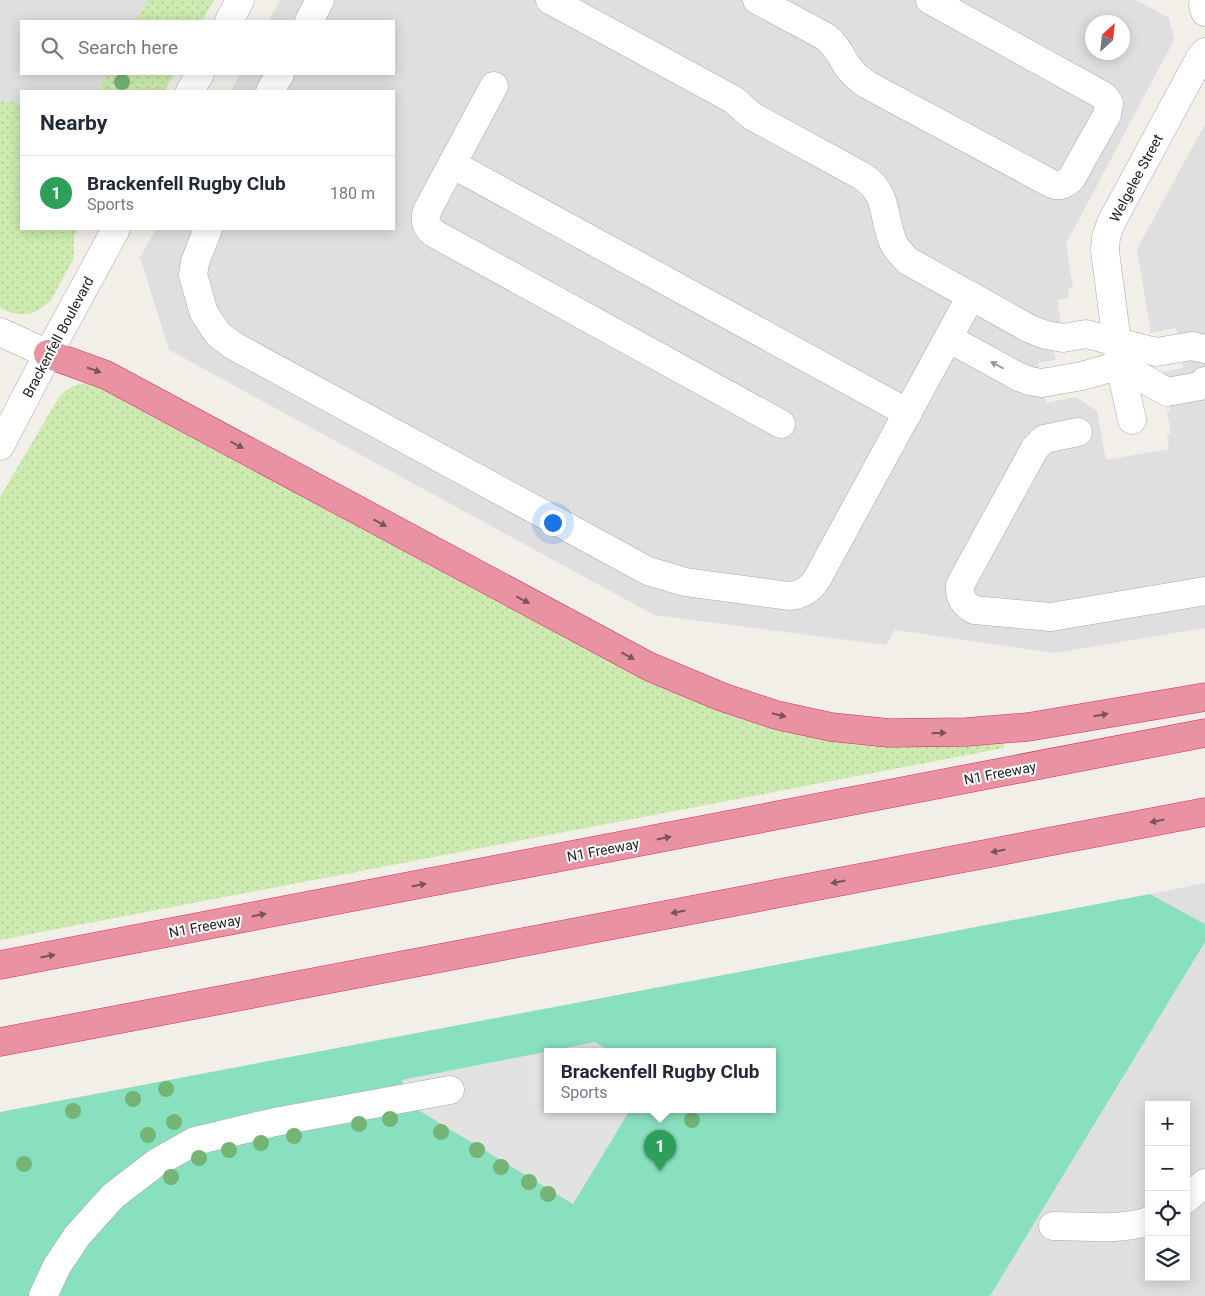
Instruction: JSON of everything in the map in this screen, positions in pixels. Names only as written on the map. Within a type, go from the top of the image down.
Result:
[{"type":"highway","points":[[48,354],[106,375],[650,668],[722,697],[776,715],[831,727],[889,733],[966,732],[1028,727],[1205,697]]},
{"type":"highway","name":"N1 Freeway","points":[[0,965],[1205,733]]},
{"type":"highway","points":[[0,1042],[1205,812]]},
{"type":"street","points":[[229,20],[240,0]]},
{"type":"street","points":[[309,20],[320,0]]},
{"type":"street","points":[[550,0],[734,100],[752,116],[869,181],[880,194],[893,242],[902,255],[914,265],[1046,335],[1063,338],[1086,334],[1118,353],[1168,392],[1200,386],[1205,381]]},
{"type":"street","points":[[757,0],[835,44],[852,73],[866,84],[1052,184],[1059,186],[1071,180],[1108,115],[1109,103],[1104,96],[930,0]]},
{"type":"street","name":"Welgelee Street","points":[[1132,420],[1118,353],[1105,251],[1106,236],[1111,223],[1203,48]]},
{"type":"street","points":[[191,90],[199,75]]},
{"type":"street","points":[[271,90],[279,75]]},
{"type":"street","points":[[494,86],[425,215],[427,227],[431,232],[782,424]]},
{"type":"street","points":[[452,164],[908,413]]},
{"type":"street","name":"Brackenfell Boulevard","points":[[0,446],[115,230]]},
{"type":"street","points":[[208,230],[195,262],[193,275],[204,313],[218,334],[234,346],[648,571],[685,582],[789,596],[806,592],[817,579],[971,296]]},
{"type":"street","points":[[0,332],[48,354]]},
{"type":"street","points":[[948,338],[1019,377],[1042,383],[1082,376],[1118,353],[1156,352],[1192,346],[1205,349]]},
{"type":"street","points":[[1078,432],[1044,439],[1035,448],[960,585],[960,596],[963,602],[974,610],[1051,618],[1205,592]]},
{"type":"street","points":[[43,1296],[57,1266],[77,1236],[113,1196],[156,1164],[195,1142],[275,1122],[450,1090]]},
{"type":"street","points":[[1190,1195],[1205,1183]]},
{"type":"street","points":[[1053,1226],[1114,1227],[1138,1225],[1145,1222]]},
{"type":"shaded area","points":[[0,0],[148,0],[137,20],[20,20],[20,75],[107,75],[99,90],[20,90],[20,103],[0,101]]},
{"type":"shaded area","points":[[280,0],[1136,0],[1169,18],[1174,40],[1066,244],[1073,288],[1068,289],[1069,298],[1057,300],[1066,349],[1054,351],[1056,360],[1038,363],[1046,403],[1076,397],[1097,411],[1106,460],[1169,449],[1167,435],[1171,434],[1167,412],[1170,411],[1163,372],[1183,368],[1176,328],[1151,333],[1137,249],[1205,124],[1205,628],[1055,653],[895,630],[886,645],[654,615],[169,350],[140,257],[155,230],[395,230],[395,90],[232,90],[239,75],[395,75],[395,20],[270,20]]},
{"type":"shaded area","points":[[1205,883],[1205,924],[1150,894]]},
{"type":"shaded area","points":[[1205,942],[1205,1296],[990,1296]]},
{"type":"shaded area","points":[[595,1042],[605,1048],[565,1048]]},
{"type":"shaded area","points":[[544,1052],[544,1113],[628,1113],[573,1204],[407,1103],[402,1080]]},
{"type":"green space","points":[[148,0],[214,0],[203,20],[137,20]]},
{"type":"green space","points":[[107,75],[173,75],[166,90],[99,90]]},
{"type":"green space","points":[[0,101],[20,103],[20,230],[77,230],[74,236],[74,258],[50,302],[37,311],[28,314],[9,312],[0,307]]},
{"type":"green space","points":[[84,383],[99,386],[687,696],[1003,738],[1004,748],[0,940],[0,497],[59,397],[70,388]]},
{"type":"green space","points":[[1150,894],[1205,924],[1205,942],[990,1296],[0,1296],[0,1112]]},
{"type":"place","name":"Brackenfell Rugby Club","points":[[660,1171]]}]
